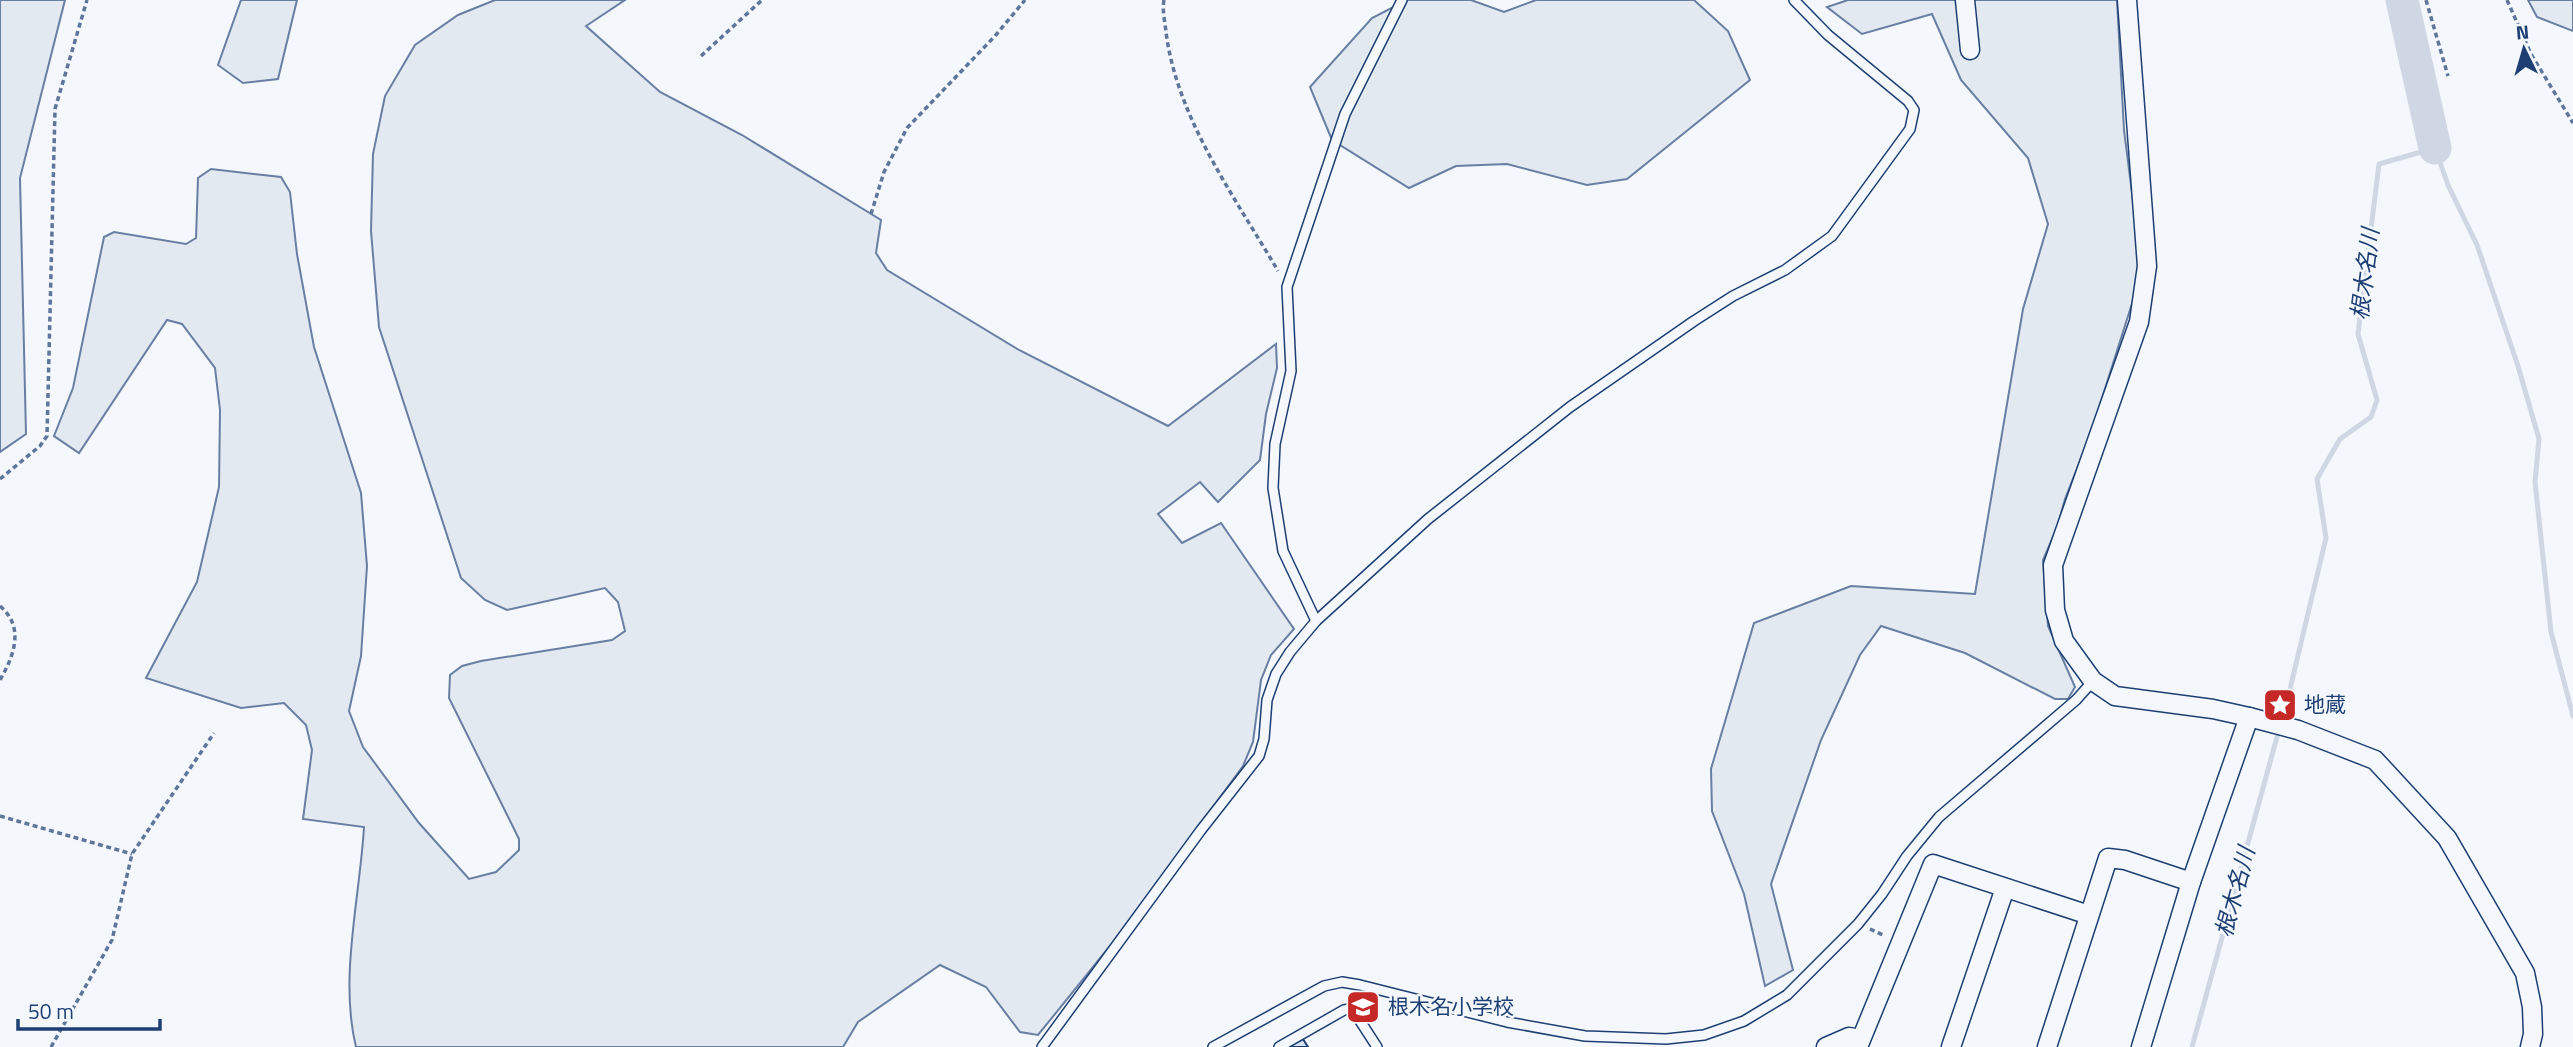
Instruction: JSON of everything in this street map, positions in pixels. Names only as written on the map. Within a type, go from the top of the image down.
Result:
[{"type":"street","points":[[1965,0],[1970,50]]},
{"type":"street","points":[[2127,0],[2147,266],[2139,322],[2053,565],[2055,610],[2064,641],[2093,681],[2115,696],[2213,709],[2249,717],[2298,730],[2375,760],[2447,838],[2525,973],[2532,1007],[2533,1034],[2530,1047]]},
{"type":"street","points":[[2141,1047],[2191,882],[2249,717]]},
{"type":"street","points":[[2047,1047],[2108,858],[2125,860],[2191,882]]},
{"type":"street","points":[[1826,1047],[1849,1037],[1860,1043],[1933,863],[2089,915]]},
{"type":"street","points":[[1951,1047],[2005,888]]},
{"type":"lane","points":[[1316,621],[1283,551],[1273,488],[1275,444],[1291,371],[1287,287],[1345,114],[1402,0]]},
{"type":"lane","points":[[1042,1047],[1201,830],[1259,756],[1264,739],[1267,700],[1276,674],[1316,621],[1428,519],[1570,408],[1693,321],[1732,296],[1785,270],[1832,236],[1910,129],[1914,110],[1908,101],[1828,35],[1794,0]]},
{"type":"lane","points":[[1213,1047],[1324,986],[1342,982],[1396,992],[1507,1022],[1585,1036],[1665,1039],[1704,1034],[1744,1021],[1787,995],[1858,924],[1939,817],[2066,708],[2093,681]]},
{"type":"lane","points":[[1279,1047],[1350,1009],[1377,1047]]},
{"type":"path","points":[[0,480],[40,446],[47,436],[55,109],[87,0]]},
{"type":"path","points":[[701,56],[762,0]]},
{"type":"path","points":[[872,214],[884,172],[907,128],[995,36],[1025,0]]},
{"type":"path","points":[[1164,0],[1174,78],[1190,118],[1287,287]]},
{"type":"path","points":[[2426,0],[2448,76]]},
{"type":"path","points":[[2507,0],[2531,54],[2573,123]]},
{"type":"path","points":[[0,606],[6,611],[13,625],[15,637],[14,654],[0,680]]},
{"type":"path","points":[[51,1047],[112,940],[132,854],[214,733]]},
{"type":"path","points":[[0,816],[132,854]]},
{"type":"path","points":[[1858,924],[1901,941]]},
{"type":"shaded area","points":[[0,0],[65,0],[20,178],[26,434],[0,452]]},
{"type":"shaded area","points":[[241,0],[297,0],[278,79],[243,83],[218,65]]},
{"type":"shaded area","points":[[495,0],[625,0],[586,26],[660,92],[742,135],[881,220],[876,253],[887,270],[1019,350],[1168,426],[1276,344],[1277,368],[1266,414],[1260,460],[1218,502],[1200,482],[1158,514],[1182,543],[1221,523],[1294,629],[1271,655],[1261,680],[1253,742],[1243,766],[1110,946],[1038,1035],[1020,1032],[986,987],[940,965],[858,1022],[843,1047],[356,1047],[351,1021],[350,966],[364,827],[303,819],[312,750],[306,725],[284,703],[241,708],[146,678],[197,582],[219,487],[220,410],[215,368],[182,324],[167,320],[79,453],[54,436],[73,388],[104,237],[114,232],[186,244],[196,238],[198,178],[211,169],[281,177],[290,192],[297,254],[314,347],[361,493],[367,566],[361,656],[349,711],[363,747],[419,823],[469,879],[496,872],[519,850],[519,839],[449,698],[450,675],[462,666],[481,661],[612,640],[625,631],[618,602],[605,588],[507,610],[485,600],[461,578],[379,327],[371,231],[373,154],[385,96],[415,45],[458,15]]},
{"type":"shaded area","points":[[1407,0],[1471,0],[1504,12],[1536,0],[1694,0],[1728,31],[1750,80],[1627,179],[1587,185],[1507,164],[1456,166],[1409,188],[1332,140],[1310,87],[1372,18]]},
{"type":"shaded area","points":[[1848,0],[2117,0],[2124,130],[2142,272],[2090,436],[2043,560],[2048,626],[2075,687],[2068,699],[2055,699],[1965,653],[1881,626],[1860,655],[1821,740],[1771,884],[1793,970],[1765,986],[1744,894],[1712,811],[1711,769],[1754,623],[1851,586],[1975,594],[2023,309],[2048,224],[2028,158],[1961,80],[1932,14],[1862,34],[1827,7]]},
{"type":"shaded area","points":[[2528,0],[2573,0],[2573,31],[2537,17]]},
{"type":"building","points":[[1303,1039],[1308,1047],[1288,1047]]},
{"type":"waterway","name":"根木名川","points":[[2402,0],[2435,148]]},
{"type":"waterway","name":"根木名川","points":[[2290,689],[2326,538],[2317,479],[2340,439],[2371,417],[2377,400],[2358,334],[2379,164],[2435,148],[2448,185],[2477,245],[2518,366],[2539,439],[2535,482],[2551,632],[2573,716]]},
{"type":"waterway","name":"根木名川","points":[[2192,1047],[2277,737]]},
{"type":"place","name":"地蔵","points":[[2280,705]]},
{"type":"place","name":"根木名小学校","points":[[1363,1007]]}]
